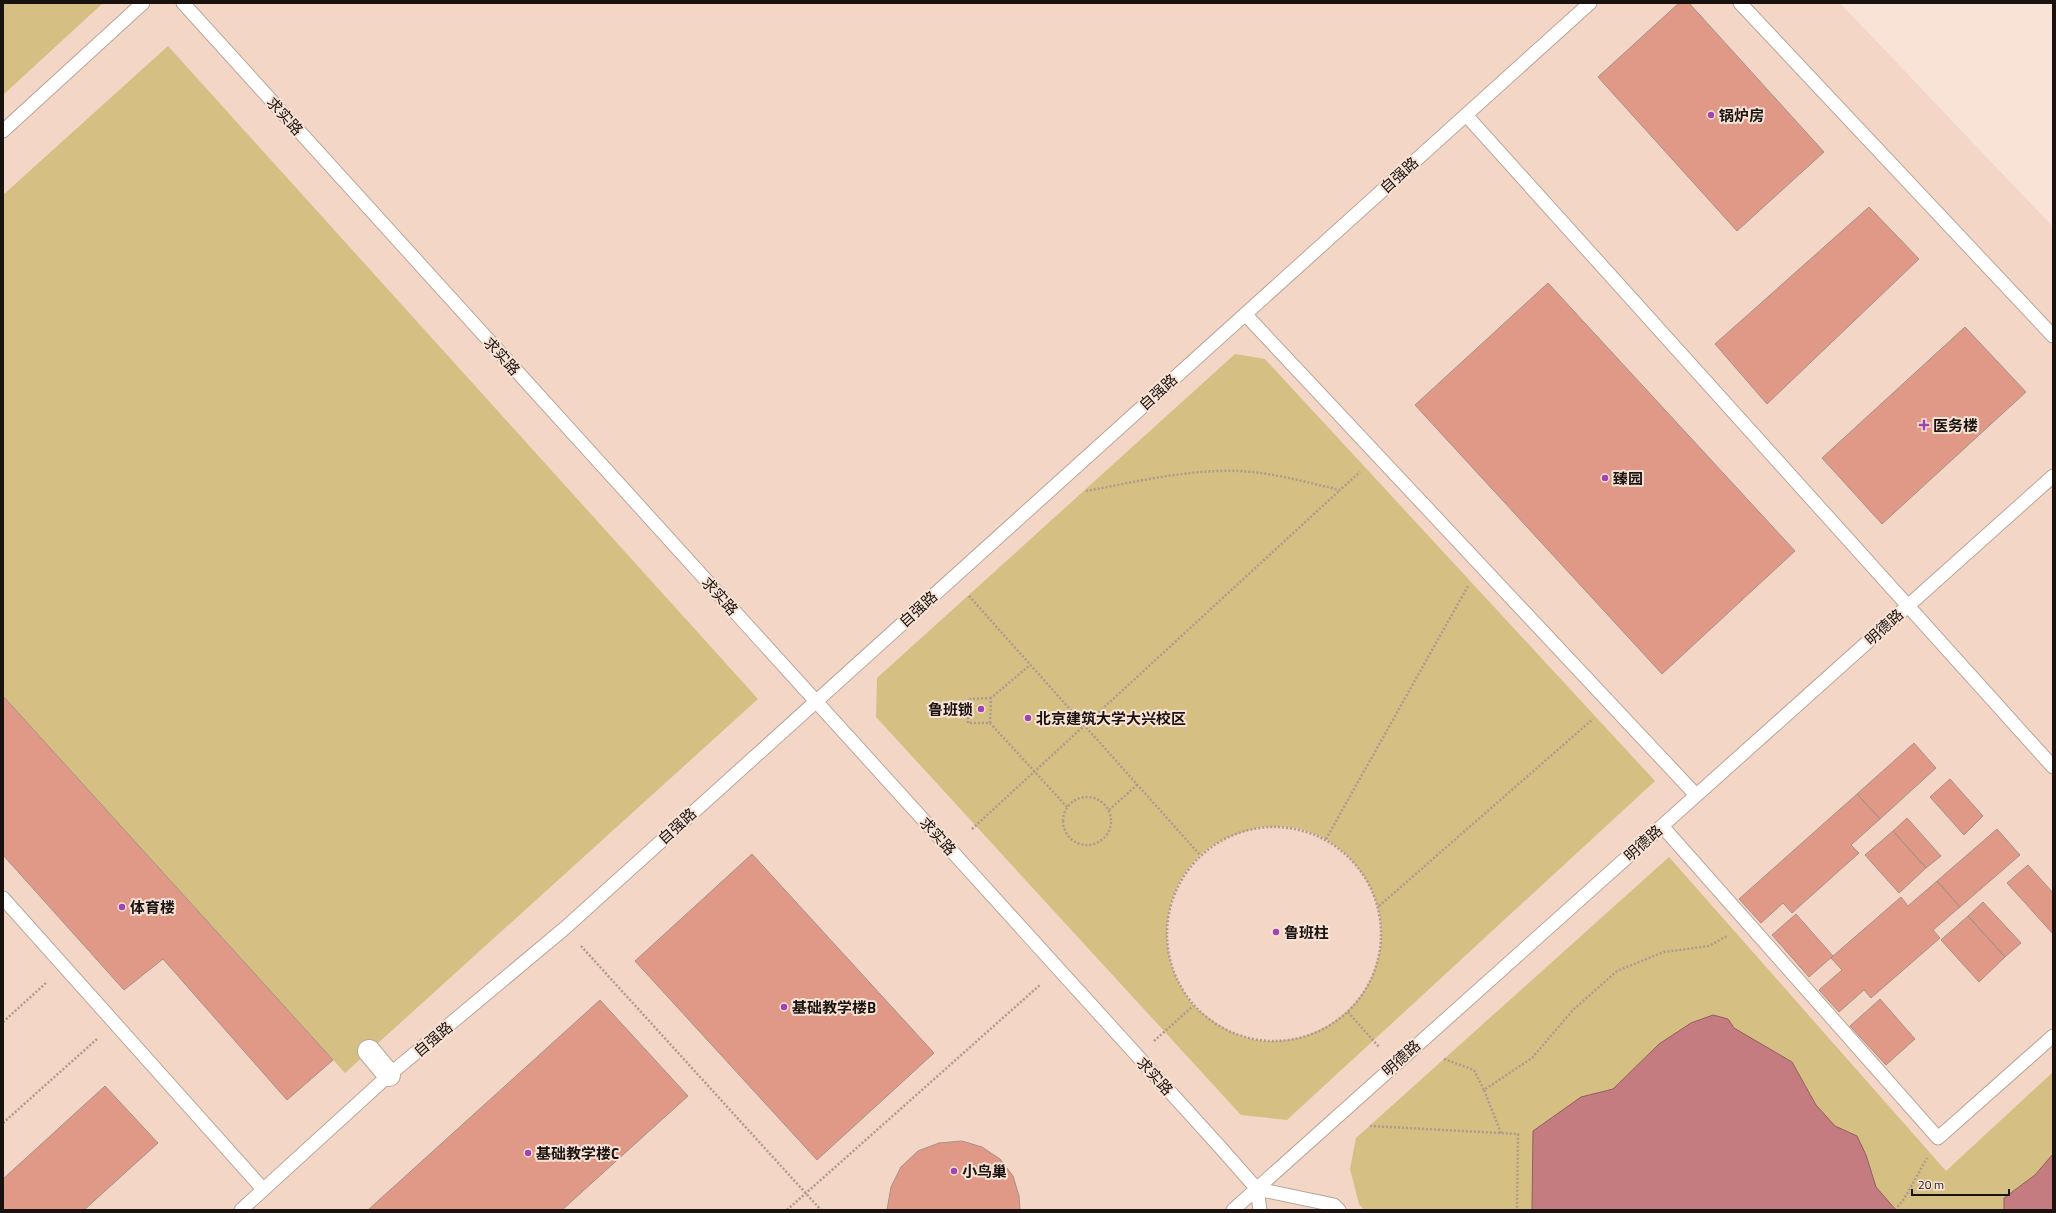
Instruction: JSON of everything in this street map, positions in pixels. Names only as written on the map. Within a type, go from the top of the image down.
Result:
[{"type":"street","points":[[369,1051],[389,1075]]},
{"type":"lane","points":[[3,131],[143,3]]},
{"type":"lane","name":"求实路","points":[[183,3],[1257,1189]]},
{"type":"lane","name":"自强路","points":[[241,1210],[389,1075],[565,928],[1590,3]]},
{"type":"lane","points":[[1740,3],[2053,336]]},
{"type":"lane","points":[[1466,115],[2053,767]]},
{"type":"lane","points":[[1245,314],[1696,796]]},
{"type":"lane","name":"明德路","points":[[1233,1210],[2053,476]]},
{"type":"lane","points":[[1662,826],[1938,1138],[2053,1036]]},
{"type":"lane","points":[[3,898],[263,1189]]},
{"type":"lane","points":[[1260,1210],[1257,1189],[1334,1205],[1339,1210]]},
{"type":"path","points":[[972,829],[1378,456]]},
{"type":"path","points":[[1040,499],[1164,476],[1220,470],[1277,475],[1340,490]]},
{"type":"path","points":[[1326,839],[1480,564]]},
{"type":"path","points":[[953,578],[1200,855]]},
{"type":"path","points":[[990,723],[968,723],[969,699],[991,698],[1030,665]]},
{"type":"path","points":[[991,698],[990,723],[1067,807]]},
{"type":"path","points":[[1378,907],[1610,704]]},
{"type":"path","points":[[1108,810],[1137,785]]},
{"type":"path","points":[[1088,797],[1096,799],[1108,810],[1111,825],[1103,839],[1097,844],[1081,845],[1068,837],[1062,822],[1067,807],[1076,800],[1088,797]]},
{"type":"path","points":[[1261,827],[1294,828],[1326,839],[1350,857],[1367,880],[1378,907],[1382,935],[1378,963],[1366,989],[1348,1012],[1320,1031],[1286,1041],[1252,1040],[1220,1028],[1193,1006],[1175,978],[1166,946],[1168,913],[1180,882],[1200,855],[1228,836],[1261,827]]},
{"type":"path","points":[[1484,1090],[1532,1058],[1573,1010],[1617,971],[1664,952],[1709,946],[1748,924]]},
{"type":"path","points":[[565,928],[821,1210]]},
{"type":"path","points":[[3,1022],[65,966]]},
{"type":"path","points":[[787,1210],[1058,968]]},
{"type":"path","points":[[1137,1056],[1193,1006]]},
{"type":"path","points":[[1348,1012],[1394,1065]]},
{"type":"path","points":[[3,1124],[115,1022]]},
{"type":"path","points":[[1444,1059],[1474,1070],[1484,1090],[1501,1134]]},
{"type":"path","points":[[1370,1126],[1518,1134],[1517,1210]]},
{"type":"path","points":[[1895,1210],[1904,1199],[1938,1138]]},
{"type":"shaded area","name":"北京建筑大学大兴校区","points":[[3,3],[1840,3],[2053,227],[2053,1210],[3,1210]]},
{"type":"shaded area","points":[[3,3],[103,3],[3,95]]},
{"type":"shaded area","points":[[168,46],[758,699],[345,1073],[3,696],[3,195]]},
{"type":"shaded area","points":[[1235,354],[1265,359],[1655,781],[1287,1120],[1241,1115],[876,717],[877,678]],"holes":[[[1261,827],[1287,827],[1305,830],[1331,842],[1339,848],[1359,869],[1373,893],[1380,918],[1381,944],[1375,968],[1364,991],[1348,1010],[1327,1026],[1301,1037],[1289,1040],[1263,1041],[1251,1039],[1235,1034],[1215,1022],[1194,1006],[1186,996],[1175,975],[1169,958],[1167,939],[1171,903],[1178,885],[1188,869],[1207,849],[1229,837]]]},
{"type":"shaded area","points":[[1669,857],[1946,1171],[2053,1072],[2053,1154],[2035,1175],[2004,1198],[2004,1210],[1896,1210],[1876,1187],[1866,1155],[1857,1136],[1835,1126],[1816,1105],[1792,1062],[1734,1028],[1728,1019],[1691,1023],[1659,1044],[1613,1089],[1581,1097],[1533,1131],[1532,1210],[1364,1210],[1359,1204],[1350,1169],[1356,1138]]},
{"type":"shaded area","points":[[1713,1015],[1728,1019],[1734,1028],[1792,1062],[1816,1105],[1835,1126],[1857,1136],[1866,1155],[1876,1187],[1896,1210],[1532,1210],[1533,1131],[1581,1097],[1613,1089],[1659,1044],[1691,1023]]},
{"type":"shaded area","points":[[2053,1154],[2053,1210],[2004,1210],[2004,1198],[2035,1175]]},
{"type":"building","name":"锅炉房","points":[[1679,3],[1689,3],[1824,152],[1737,231],[1598,77]]},
{"type":"building","points":[[1869,207],[1919,259],[1767,404],[1715,344]]},
{"type":"building","name":"臻园","points":[[1548,283],[1795,551],[1662,674],[1415,405]]},
{"type":"building","name":"医务楼","points":[[1965,327],[2026,392],[1882,524],[1822,458]]},
{"type":"building","name":"体育楼","points":[[3,696],[333,1060],[287,1100],[163,959],[124,990],[3,855]]},
{"type":"building","points":[[1914,743],[1936,768],[1880,819],[1857,794]]},
{"type":"building","points":[[1950,779],[1983,816],[1964,835],[1930,797]]},
{"type":"building","points":[[1857,794],[1880,819],[1851,845],[1859,853],[1792,913],[1783,903],[1761,923],[1739,899]]},
{"type":"building","points":[[1907,818],[1941,856],[1926,868],[1893,831]]},
{"type":"building","points":[[1997,829],[2020,855],[1960,907],[1937,881]]},
{"type":"building","points":[[1893,831],[1926,868],[1899,893],[1865,855]]},
{"type":"building","name":"基础教学楼B","points":[[752,854],[934,1053],[817,1160],[635,961]]},
{"type":"building","points":[[2028,865],[2053,893],[2053,934],[2007,883]]},
{"type":"building","points":[[1937,881],[1960,907],[1933,930],[1940,938],[1871,998],[1864,990],[1839,1012],[1819,990],[1842,970],[1831,958],[1901,897],[1908,906]]},
{"type":"building","points":[[1983,902],[2021,943],[2005,957],[1968,916]]},
{"type":"building","points":[[1796,914],[1833,956],[1809,977],[1772,935]]},
{"type":"building","points":[[1968,916],[2005,957],[1979,982],[1941,940]]},
{"type":"building","points":[[1880,999],[1915,1039],[1886,1065],[1850,1026]]},
{"type":"building","name":"基础教学楼C","points":[[600,1000],[688,1096],[562,1210],[368,1210]]},
{"type":"building","points":[[105,1086],[158,1143],[84,1210],[3,1210],[3,1179]]},
{"type":"building","name":"小鸟巢","points":[[962,1141],[982,1147],[1000,1159],[1013,1176],[1019,1196],[1020,1210],[887,1210],[891,1187],[901,1167],[918,1151],[939,1143]]},
{"type":"place","name":"锅炉房","points":[[1711,115]]},
{"type":"place","name":"医务楼","points":[[1924,425]]},
{"type":"place","name":"臻园","points":[[1605,478]]},
{"type":"place","name":"鲁班锁","points":[[981,709]]},
{"type":"place","name":"北京建筑大学大兴校区","points":[[1028,718]]},
{"type":"place","name":"体育楼","points":[[122,907]]},
{"type":"place","name":"鲁班柱","points":[[1276,932]]},
{"type":"place","name":"基础教学楼B","points":[[784,1007]]},
{"type":"place","name":"基础教学楼C","points":[[528,1153]]},
{"type":"place","name":"小鸟巢","points":[[954,1171]]}]
